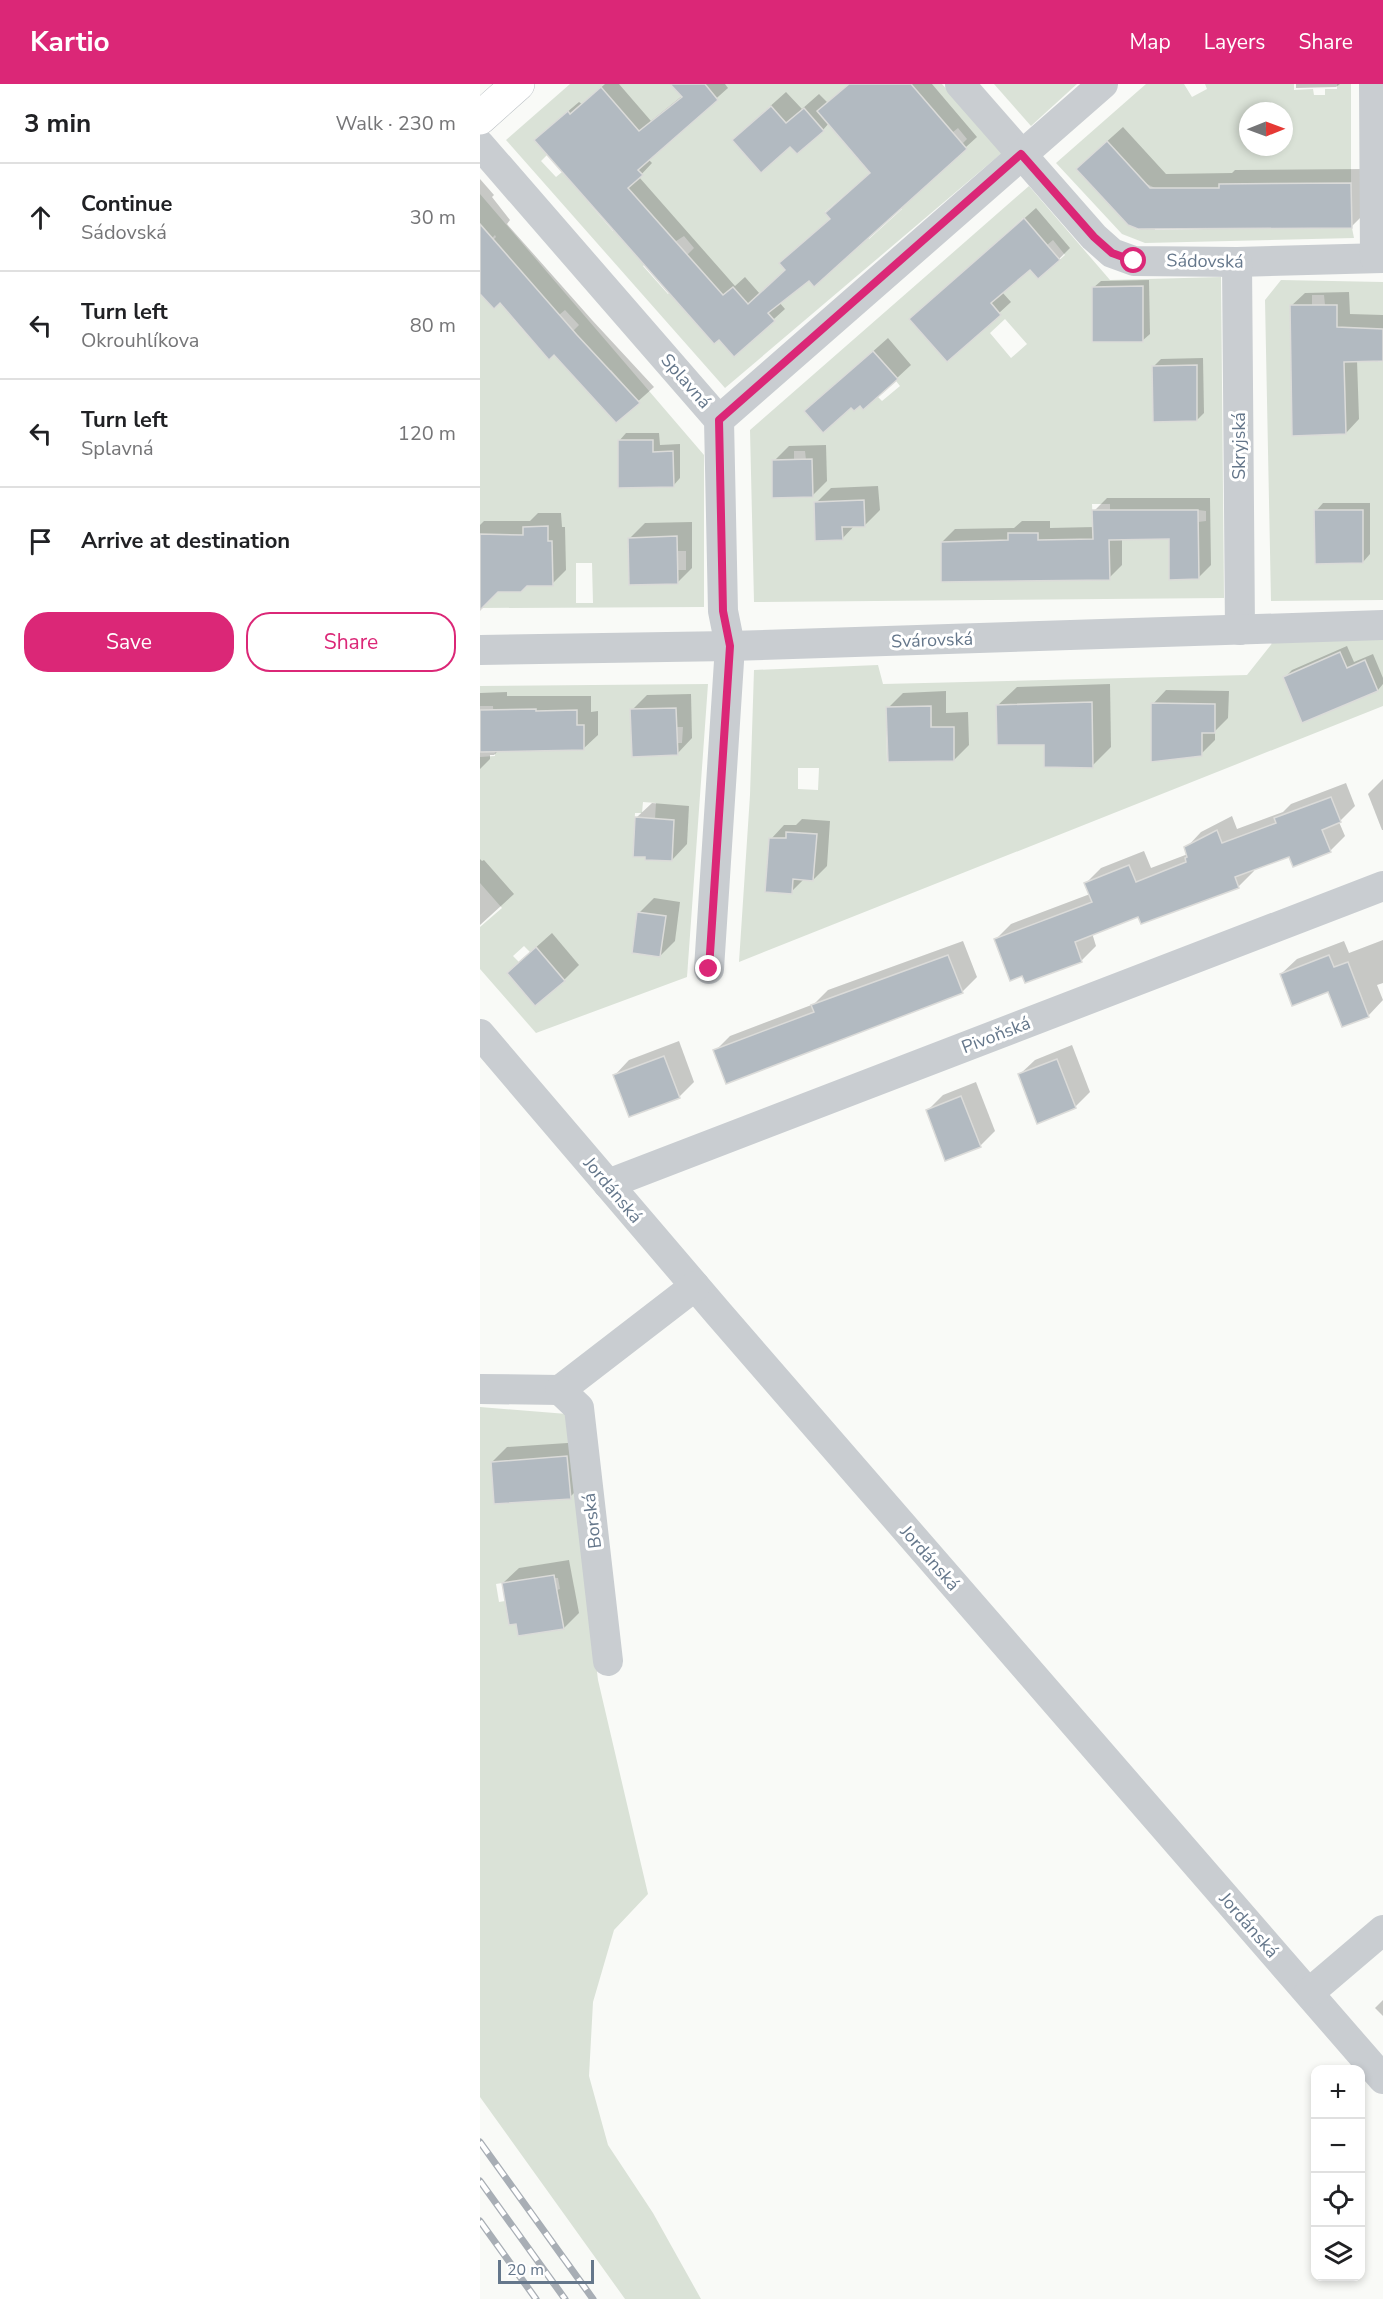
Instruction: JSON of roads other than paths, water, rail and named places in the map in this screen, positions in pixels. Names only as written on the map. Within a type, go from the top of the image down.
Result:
[{"type":"street","points":[[480,118],[518,84]]},
{"type":"street","name":"Sádovská","points":[[960,84],[1094,237],[1112,253],[1134,261],[1238,262],[1379,258]]},
{"type":"street","points":[[719,420],[1103,84]]},
{"type":"street","points":[[1374,84],[1379,258]]},
{"type":"street","name":"Splavná","points":[[480,145],[719,420],[723,611],[730,646],[709,969]]},
{"type":"street","name":"Skryjská","points":[[1238,262],[1240,630]]},
{"type":"street","name":"Svárovská","points":[[480,650],[730,646],[1383,625]]},
{"type":"street","name":"Pivoňská","points":[[608,1184],[1383,886]]},
{"type":"street","name":"Jordánská","points":[[480,1034],[695,1286],[1383,2079]]},
{"type":"street","points":[[480,1389],[560,1390],[695,1286]]},
{"type":"street","name":"Borská","points":[[560,1390],[579,1408],[608,1661]]},
{"type":"street","points":[[1309,1993],[1383,1930]]},
{"type":"railway","points":[[480,2142],[593,2299]]},
{"type":"railway","points":[[480,2181],[565,2299]]},
{"type":"railway","points":[[480,2221],[536,2299]]}]
